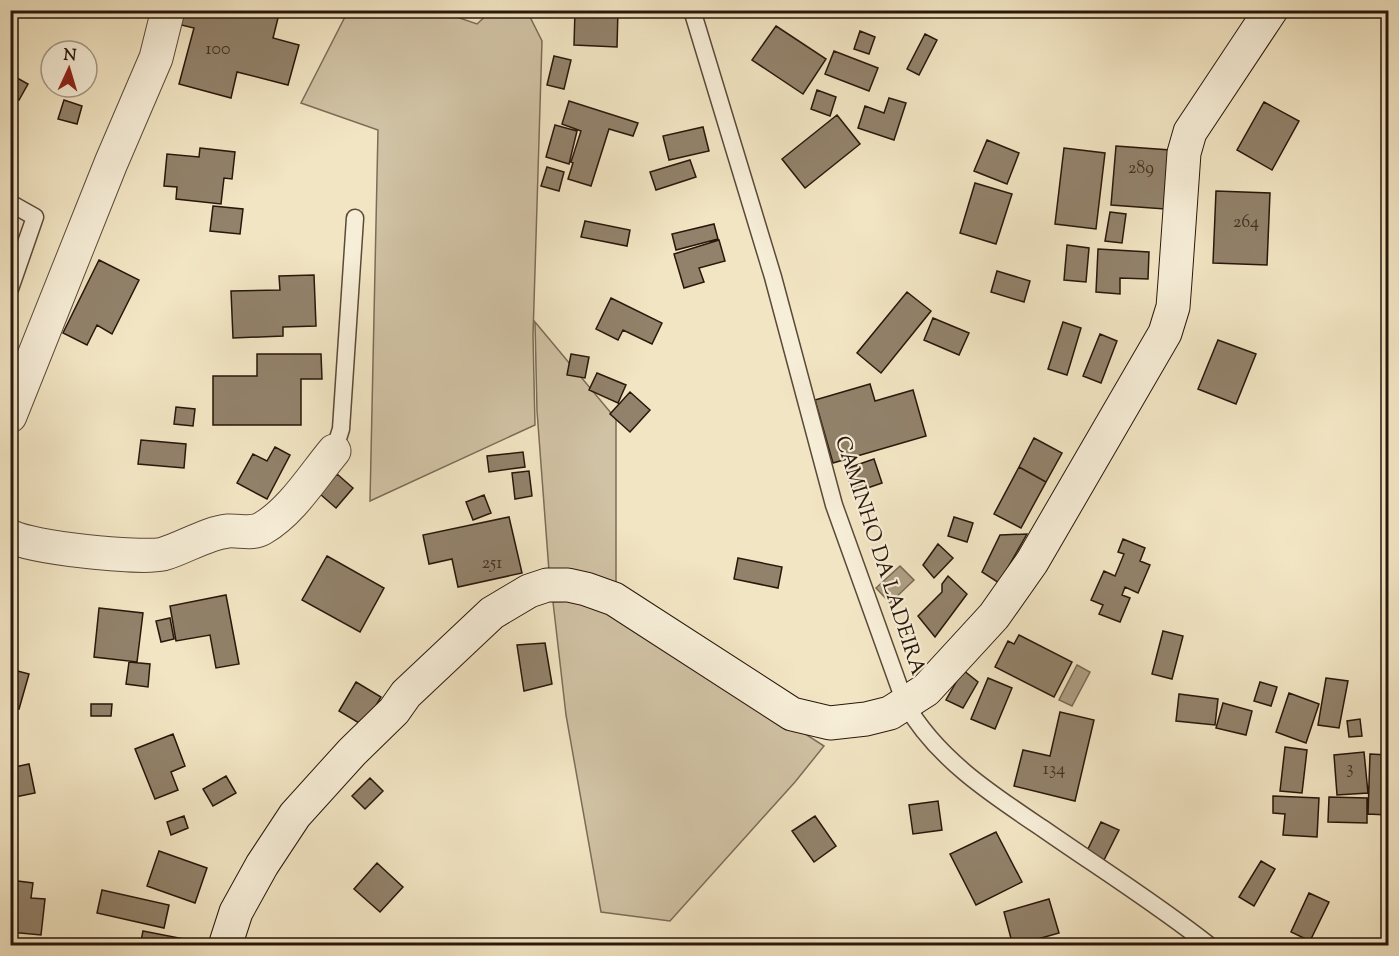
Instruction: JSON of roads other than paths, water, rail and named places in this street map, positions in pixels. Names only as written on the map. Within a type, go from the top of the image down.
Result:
[{"type":"main road","points":[[10,416],[111,163],[156,58],[168,10]]},
{"type":"main road","points":[[225,945],[236,912],[262,865],[295,815],[415,686],[492,613],[530,591],[547,585],[568,585],[614,598],[792,714],[802,717],[830,723],[866,719],[890,713],[926,690],[994,616],[1032,562],[1165,333],[1173,307],[1184,153],[1190,132],[1271,10]]},
{"type":"main road","points":[[10,536],[22,542],[49,547],[139,556],[162,554],[228,531],[248,532],[262,529],[287,508],[333,451]]},
{"type":"lane","name":"CAMINHO DA LADEIRA","points":[[692,10],[764,246],[834,505],[905,703],[915,721],[939,749],[987,791],[1210,945]]},
{"type":"lane","points":[[10,203],[35,217],[10,289]]},
{"type":"lane","points":[[333,451],[341,429],[355,219]]}]
